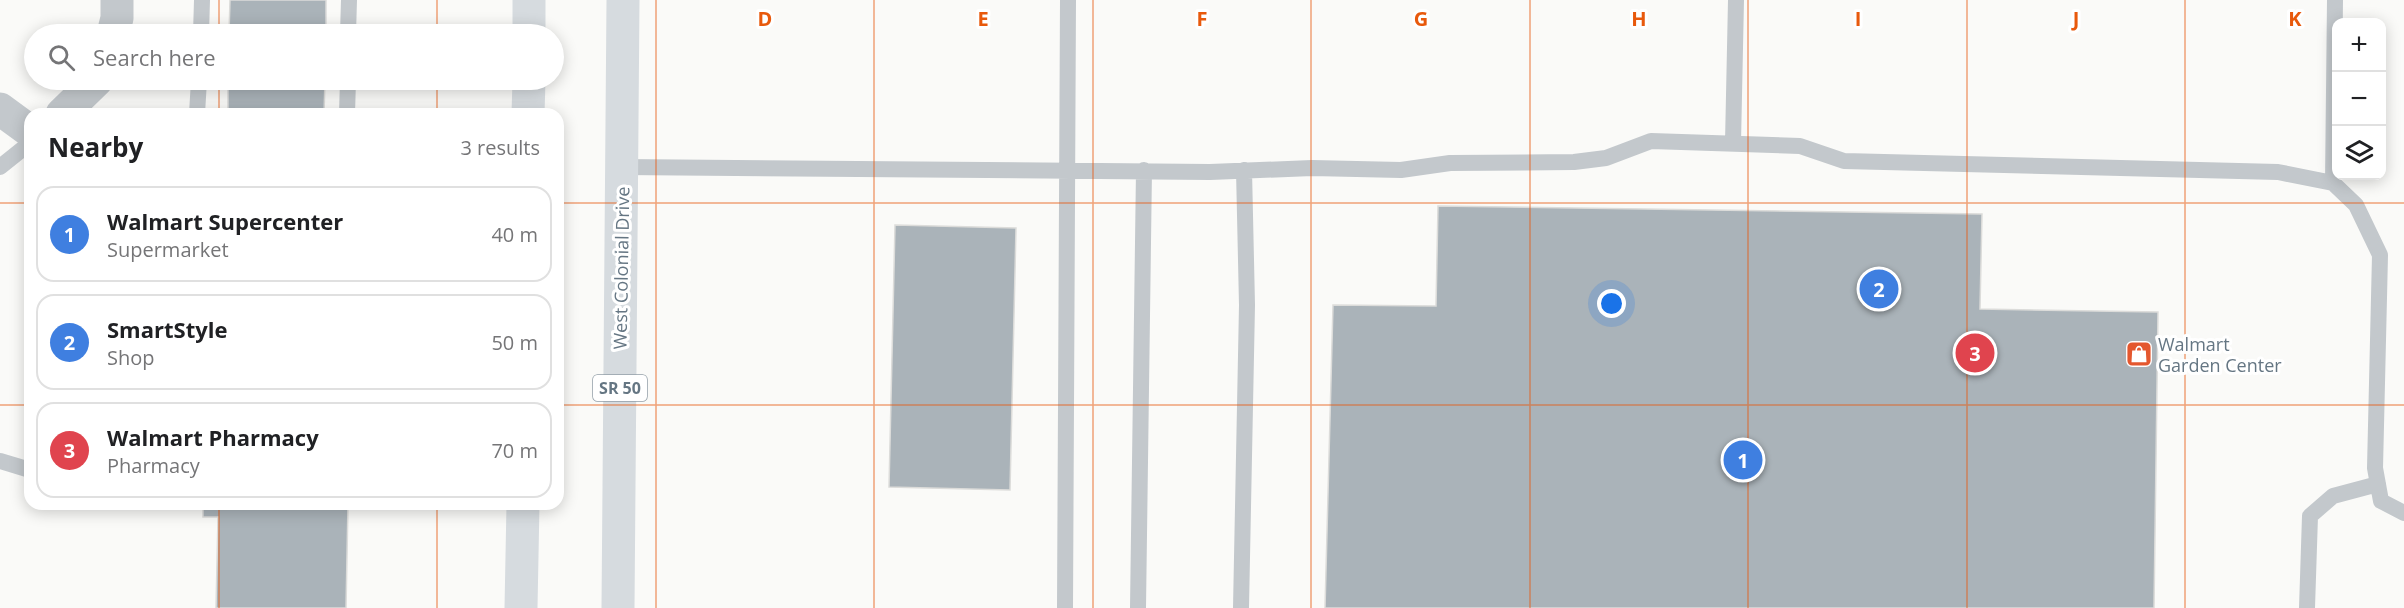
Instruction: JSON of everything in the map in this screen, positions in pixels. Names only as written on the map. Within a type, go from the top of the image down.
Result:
[{"type":"highway","points":[[529,0],[529,24]]},
{"type":"highway","name":"West Colonial Drive","points":[[618,608],[622,0]]},
{"type":"highway","points":[[528,90],[528,108]]},
{"type":"highway","points":[[521,608],[523,510]]},
{"type":"street","points":[[116,24],[117,0]]},
{"type":"street","points":[[68,108],[87,90]]},
{"type":"street","points":[[0,109],[24,127]]},
{"type":"lane","points":[[201,24],[202,0]]},
{"type":"lane","points":[[348,24],[349,0]]},
{"type":"lane","points":[[1065,608],[1068,0]]},
{"type":"lane","points":[[1733,143],[1736,0]]},
{"type":"lane","points":[[2333,183],[2335,0]]},
{"type":"lane","points":[[197,108],[198,90]]},
{"type":"lane","points":[[347,108],[348,90]]},
{"type":"lane","points":[[622,167],[1401,170],[1450,163],[1574,162],[1606,158],[1651,141],[1800,146],[1844,161],[2278,172],[2333,183],[2356,206],[2380,255],[2375,468],[2381,501],[2404,513]]},
{"type":"lane","points":[[0,167],[24,148]]},
{"type":"lane","points":[[1138,608],[1144,170]]},
{"type":"lane","points":[[1240,608],[1247,305],[1244,170]]},
{"type":"lane","points":[[0,461],[24,468]]},
{"type":"lane","points":[[2307,608],[2310,516],[2333,496],[2378,484]]},
{"type":"building","points":[[230,0],[326,0],[326,24],[229,24]]},
{"type":"building","points":[[228,90],[325,90],[324,108],[228,108]]},
{"type":"building","points":[[1438,206],[1982,214],[1980,309],[2158,312],[2154,608],[1325,608],[1333,305],[1436,306]]},
{"type":"building","points":[[895,225],[1016,228],[1010,490],[889,487]]},
{"type":"building","points":[[203,510],[348,510],[346,608],[216,608],[218,517],[203,517]]},
{"type":"place","name":"SmartStyle","points":[[1879,289]]},
{"type":"place","name":"Walmart Pharmacy","points":[[1975,353]]},
{"type":"place","name":"Walmart Garden Center","points":[[2139,354]]},
{"type":"place","name":"Walmart Supercenter","points":[[1743,460]]}]
